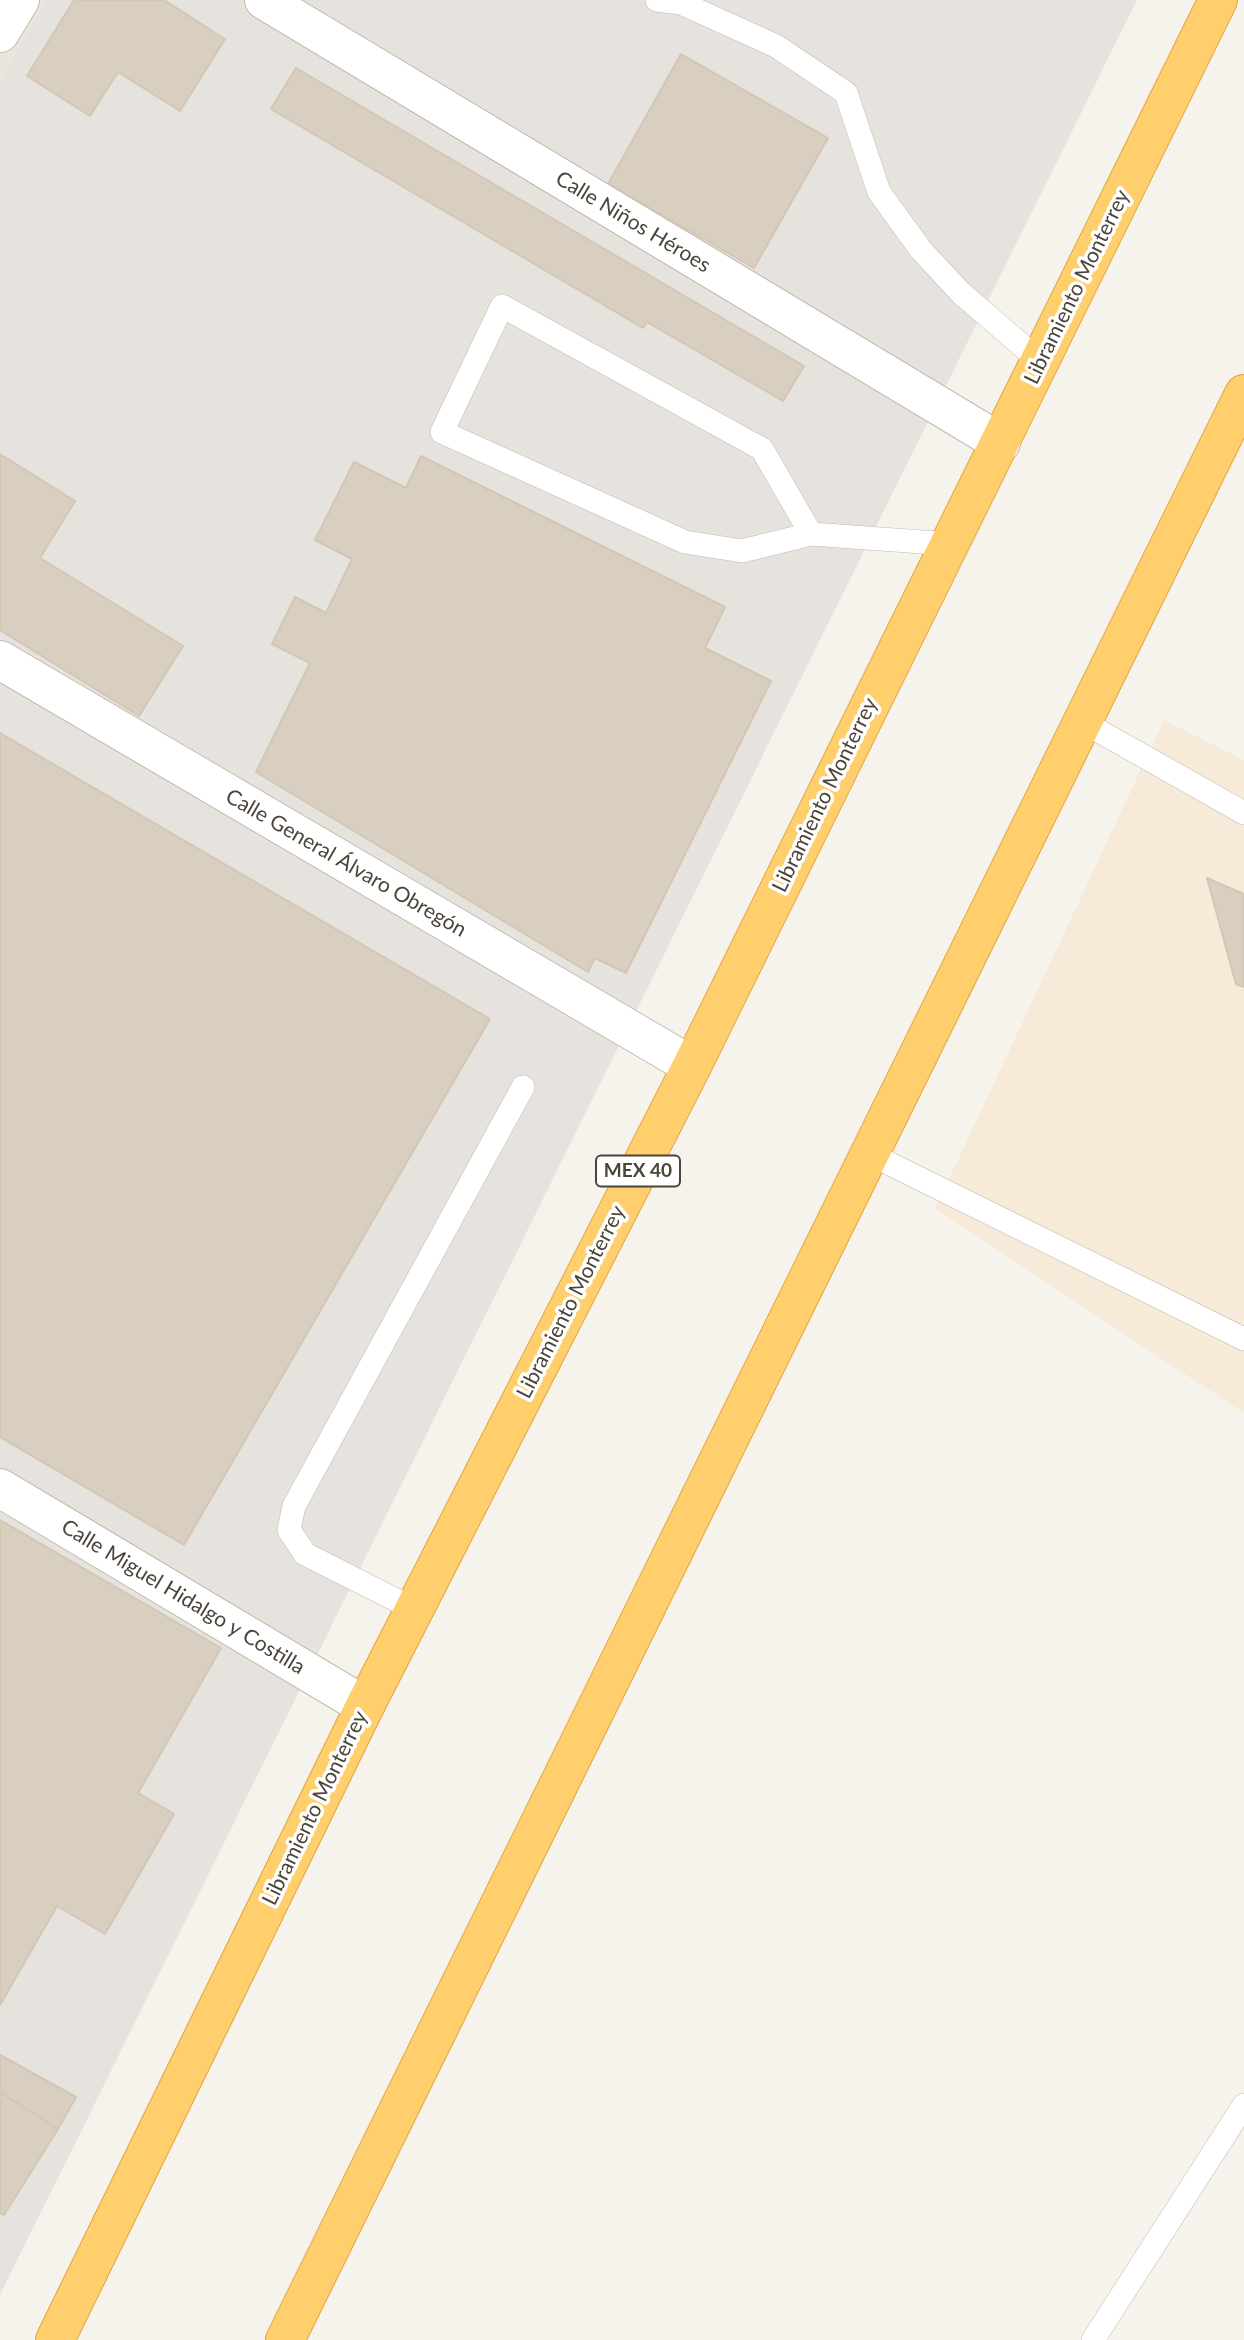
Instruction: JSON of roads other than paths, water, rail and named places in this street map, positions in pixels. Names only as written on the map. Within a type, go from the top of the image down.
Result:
[{"type":"highway","name":"Libramiento Monterrey","points":[[55,2340],[365,1706],[692,1066],[1218,0]]},
{"type":"highway","points":[[285,2340],[1244,394]]},
{"type":"street","points":[[0,33],[20,0]]},
{"type":"street","name":"Calle Niños Héroes","points":[[264,0],[1001,443]]},
{"type":"street","name":"Calle General Álvaro Obregón","points":[[0,660],[692,1066]]},
{"type":"street","name":"Calle Miguel Hidalgo y Costilla","points":[[0,1488],[365,1706]]},
{"type":"lane","points":[[657,0],[681,3],[776,46],[846,93],[880,192],[921,250],[961,293],[1041,362]]},
{"type":"lane","points":[[811,534],[762,449],[502,306],[443,432],[685,542],[742,551],[811,534],[950,544]]},
{"type":"lane","points":[[1083,722],[1244,813]]},
{"type":"lane","points":[[414,1609],[305,1555],[289,1531],[294,1506],[523,1087]]},
{"type":"lane","points":[[870,1154],[1244,1339]]},
{"type":"lane","points":[[1093,2340],[1244,2105]]}]
